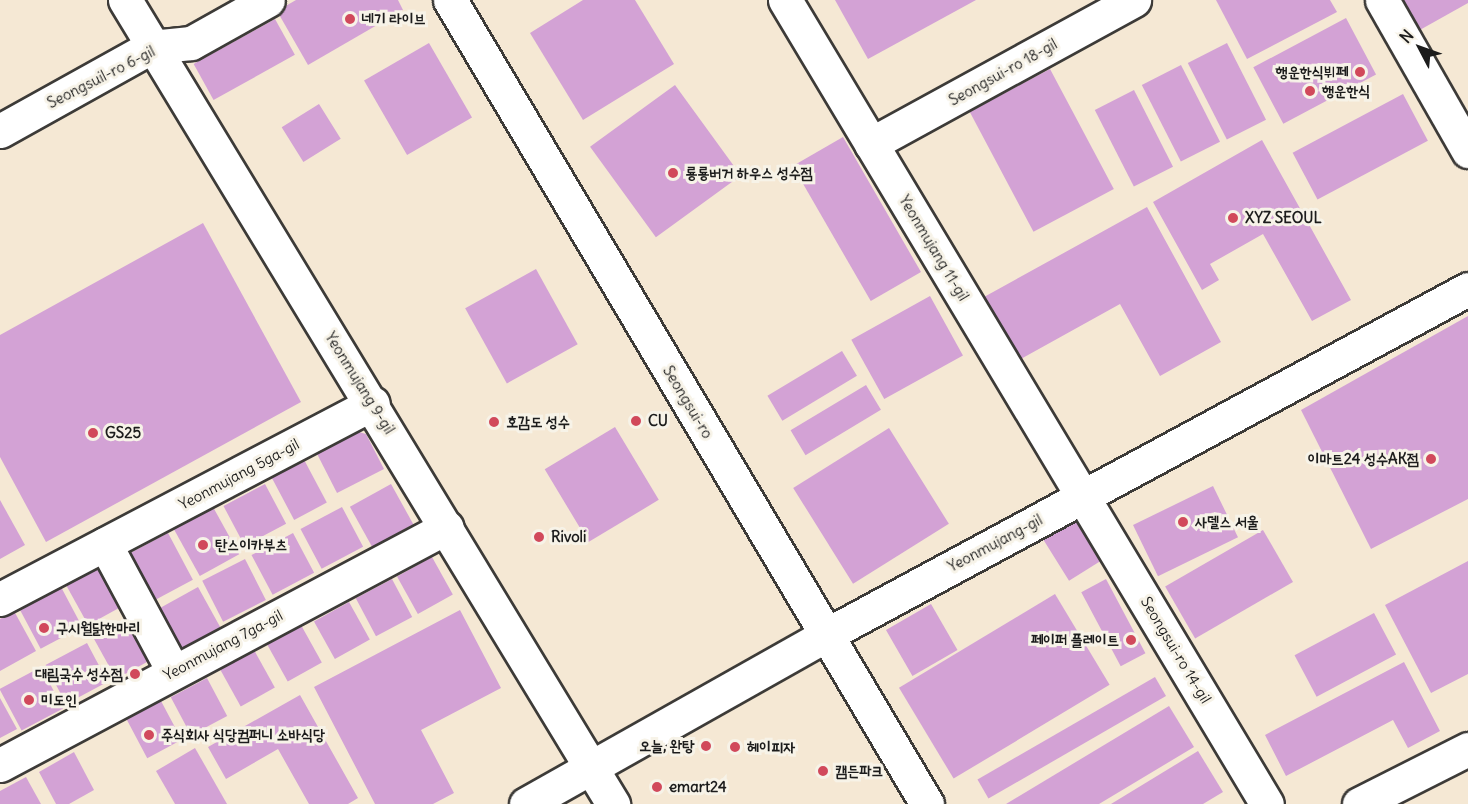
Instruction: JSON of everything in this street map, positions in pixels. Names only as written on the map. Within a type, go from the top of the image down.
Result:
[{"type":"street","name":"Yeonmujang 9-gil","points":[[125,0],[151,47],[373,403],[613,804]]},
{"type":"street","name":"Seongsuil-ro 6-gil","points":[[0,131],[151,47],[191,43],[268,0]]},
{"type":"street","name":"Seongsui-ro","points":[[450,0],[927,804]]},
{"type":"street","name":"Yeonmujang 11-gil","points":[[785,0],[1084,496]]},
{"type":"street","name":"Seongsui-ro 18-gil","points":[[872,144],[1134,0]]},
{"type":"street","points":[[1382,0],[1468,151]]},
{"type":"street","name":"Yeonmujang-gil","points":[[526,804],[826,634],[1468,289]]},
{"type":"street","name":"Yeonmujang 5ga-gil","points":[[0,599],[373,403]]},
{"type":"street","name":"Seongsui-ro 14-gil","points":[[1084,496],[1267,804]]},
{"type":"street","name":"Yeonmujang 7ga-gil","points":[[0,765],[447,527]]},
{"type":"street","points":[[105,544],[173,671]]},
{"type":"street","points":[[1359,804],[1468,748]]},
{"type":"building","points":[[296,0],[398,0],[403,10],[308,65],[277,11]]},
{"type":"building","points":[[583,0],[635,0],[674,64],[583,120],[530,33]]},
{"type":"building","points":[[835,0],[976,0],[868,59]]},
{"type":"building","points":[[1216,0],[1330,0],[1337,12],[1247,59]]},
{"type":"building","points":[[1401,0],[1468,0],[1468,3],[1418,31]]},
{"type":"building","points":[[1346,18],[1376,75],[1283,124],[1253,67]]},
{"type":"building","points":[[275,19],[295,55],[214,100],[194,64]]},
{"type":"building","points":[[429,43],[472,117],[407,155],[364,80]]},
{"type":"building","points":[[1227,43],[1266,120],[1227,140],[1188,63]]},
{"type":"building","points":[[1181,65],[1220,142],[1181,162],[1142,85]]},
{"type":"building","points":[[1050,69],[1114,189],[1033,232],[970,112]]},
{"type":"building","points":[[675,85],[741,176],[656,237],[590,147]]},
{"type":"building","points":[[1134,90],[1173,167],[1134,187],[1095,110]]},
{"type":"building","points":[[1403,94],[1428,141],[1318,199],[1293,153]]},
{"type":"building","points":[[319,104],[341,139],[303,162],[282,127]]},
{"type":"building","points":[[843,137],[921,272],[871,301],[793,166]]},
{"type":"building","name":"XYZ SEOUL","points":[[1262,140],[1351,300],[1312,321],[1263,234],[1210,264],[1219,280],[1202,290],[1153,202]]},
{"type":"building","points":[[1147,207],[1221,342],[1160,376],[1120,304],[1019,360],[984,297]]},
{"type":"building","points":[[203,223],[301,402],[46,542],[0,457],[0,335]]},
{"type":"building","points":[[536,269],[578,344],[507,383],[465,308]]},
{"type":"building","points":[[930,296],[963,355],[884,399],[851,340]]},
{"type":"building","points":[[1468,316],[1468,499],[1371,549],[1301,410]]},
{"type":"building","points":[[842,351],[857,376],[782,421],[767,396]]},
{"type":"building","points":[[866,385],[881,410],[806,455],[791,430]]},
{"type":"building","points":[[615,427],[659,500],[588,542],[545,469]]},
{"type":"building","points":[[889,428],[949,524],[853,584],[793,488]]},
{"type":"building","points":[[348,429],[366,434],[384,469],[337,493],[313,446]]},
{"type":"building","points":[[301,454],[327,503],[294,520],[268,471]]},
{"type":"building","points":[[265,484],[286,524],[245,546],[224,506]]},
{"type":"building","points":[[391,484],[413,524],[372,547],[350,507]]},
{"type":"building","points":[[1213,486],[1238,537],[1158,576],[1133,525]]},
{"type":"building","points":[[0,500],[25,545],[0,559]]},
{"type":"building","points":[[213,507],[239,554],[200,576],[174,529]]},
{"type":"building","points":[[342,507],[363,547],[322,569],[301,529]]},
{"type":"building","points":[[1077,518],[1103,560],[1069,581],[1043,539]]},
{"type":"building","points":[[1263,530],[1293,582],[1195,638],[1165,586]]},
{"type":"building","points":[[168,533],[193,580],[152,601],[127,555]]},
{"type":"building","points":[[293,533],[314,573],[273,595],[252,555]]},
{"type":"building","points":[[432,557],[453,595],[418,614],[397,576]]},
{"type":"building","points":[[245,559],[266,600],[223,622],[202,581]]},
{"type":"building","points":[[1468,561],[1468,674],[1431,693],[1385,605]]},
{"type":"building","points":[[107,562],[129,602],[88,625],[66,585]]},
{"type":"building","points":[[392,579],[412,617],[376,636],[356,598]]},
{"type":"building","points":[[1106,579],[1145,653],[1121,666],[1081,592]]},
{"type":"building","points":[[61,587],[82,627],[41,649],[20,609]]},
{"type":"building","points":[[198,587],[220,627],[179,650],[157,610]]},
{"type":"building","points":[[1055,594],[1110,685],[954,779],[899,688]]},
{"type":"building","points":[[349,602],[370,640],[335,659],[314,621]]},
{"type":"building","points":[[931,604],[958,650],[912,676],[886,630]]},
{"type":"building","points":[[460,610],[501,688],[421,730],[454,793],[433,804],[375,804],[314,687]]},
{"type":"building","points":[[14,611],[36,651],[0,671],[0,619]]},
{"type":"building","points":[[1374,613],[1396,654],[1317,697],[1295,655]]},
{"type":"building","points":[[135,616],[157,656],[116,679],[94,639]]},
{"type":"building","points":[[301,625],[322,663],[288,682],[267,644]]},
{"type":"building","points":[[87,643],[108,682],[66,704],[46,665]]},
{"type":"building","points":[[254,650],[275,688],[241,707],[220,669]]},
{"type":"building","points":[[1404,662],[1440,731],[1408,748],[1393,720],[1286,776],[1265,735]]},
{"type":"building","points":[[41,667],[63,708],[22,731],[0,689]]},
{"type":"building","points":[[1155,677],[1166,696],[988,799],[977,780]]},
{"type":"building","points":[[207,678],[227,716],[191,735],[171,697]]},
{"type":"building","points":[[300,695],[358,798],[348,804],[309,804],[278,749],[226,779],[208,747]]},
{"type":"building","points":[[0,698],[17,729],[0,738]]},
{"type":"building","points":[[161,701],[182,740],[147,758],[127,719]]},
{"type":"building","points":[[1169,706],[1194,747],[1099,804],[1006,804]]},
{"type":"building","points":[[195,748],[227,804],[175,804],[156,771]]},
{"type":"building","points":[[1198,751],[1223,792],[1203,804],[1111,804]]},
{"type":"building","points":[[74,752],[94,790],[69,804],[56,804],[39,772]]},
{"type":"building","points":[[26,777],[41,804],[0,804],[0,791]]},
{"type":"place","name":"네기 라이브","points":[[350,19]]},
{"type":"place","name":"행운한식뷔페","points":[[1360,72]]},
{"type":"place","name":"행운한식","points":[[1310,91]]},
{"type":"place","name":"룡룡버거 하우스 성수점","points":[[673,173]]},
{"type":"place","name":"XYZ SEOUL","points":[[1233,218]]},
{"type":"place","name":"CU","points":[[636,421]]},
{"type":"place","name":"호감도 성수","points":[[494,422]]},
{"type":"place","name":"GS25","points":[[93,433]]},
{"type":"place","name":"이마트24 성수AK점","points":[[1431,459]]},
{"type":"place","name":"사델스 서울","points":[[1183,522]]},
{"type":"place","name":"Rivoli","points":[[539,537]]},
{"type":"place","name":"탄스이카부츠","points":[[203,545]]},
{"type":"place","name":"구시월닭한마리","points":[[44,628]]},
{"type":"place","name":"페이퍼 플레이트","points":[[1131,640]]},
{"type":"place","name":"대림국수 성수점","points":[[135,674]]},
{"type":"place","name":"미도인","points":[[29,700]]},
{"type":"place","name":"주식회사 식당컴퍼니 소바식당","points":[[149,735]]},
{"type":"place","name":"오늘, 완탕","points":[[706,746]]},
{"type":"place","name":"헤이피자","points":[[735,747]]},
{"type":"place","name":"캠든파크","points":[[823,771]]},
{"type":"place","name":"emart24","points":[[657,787]]}]
